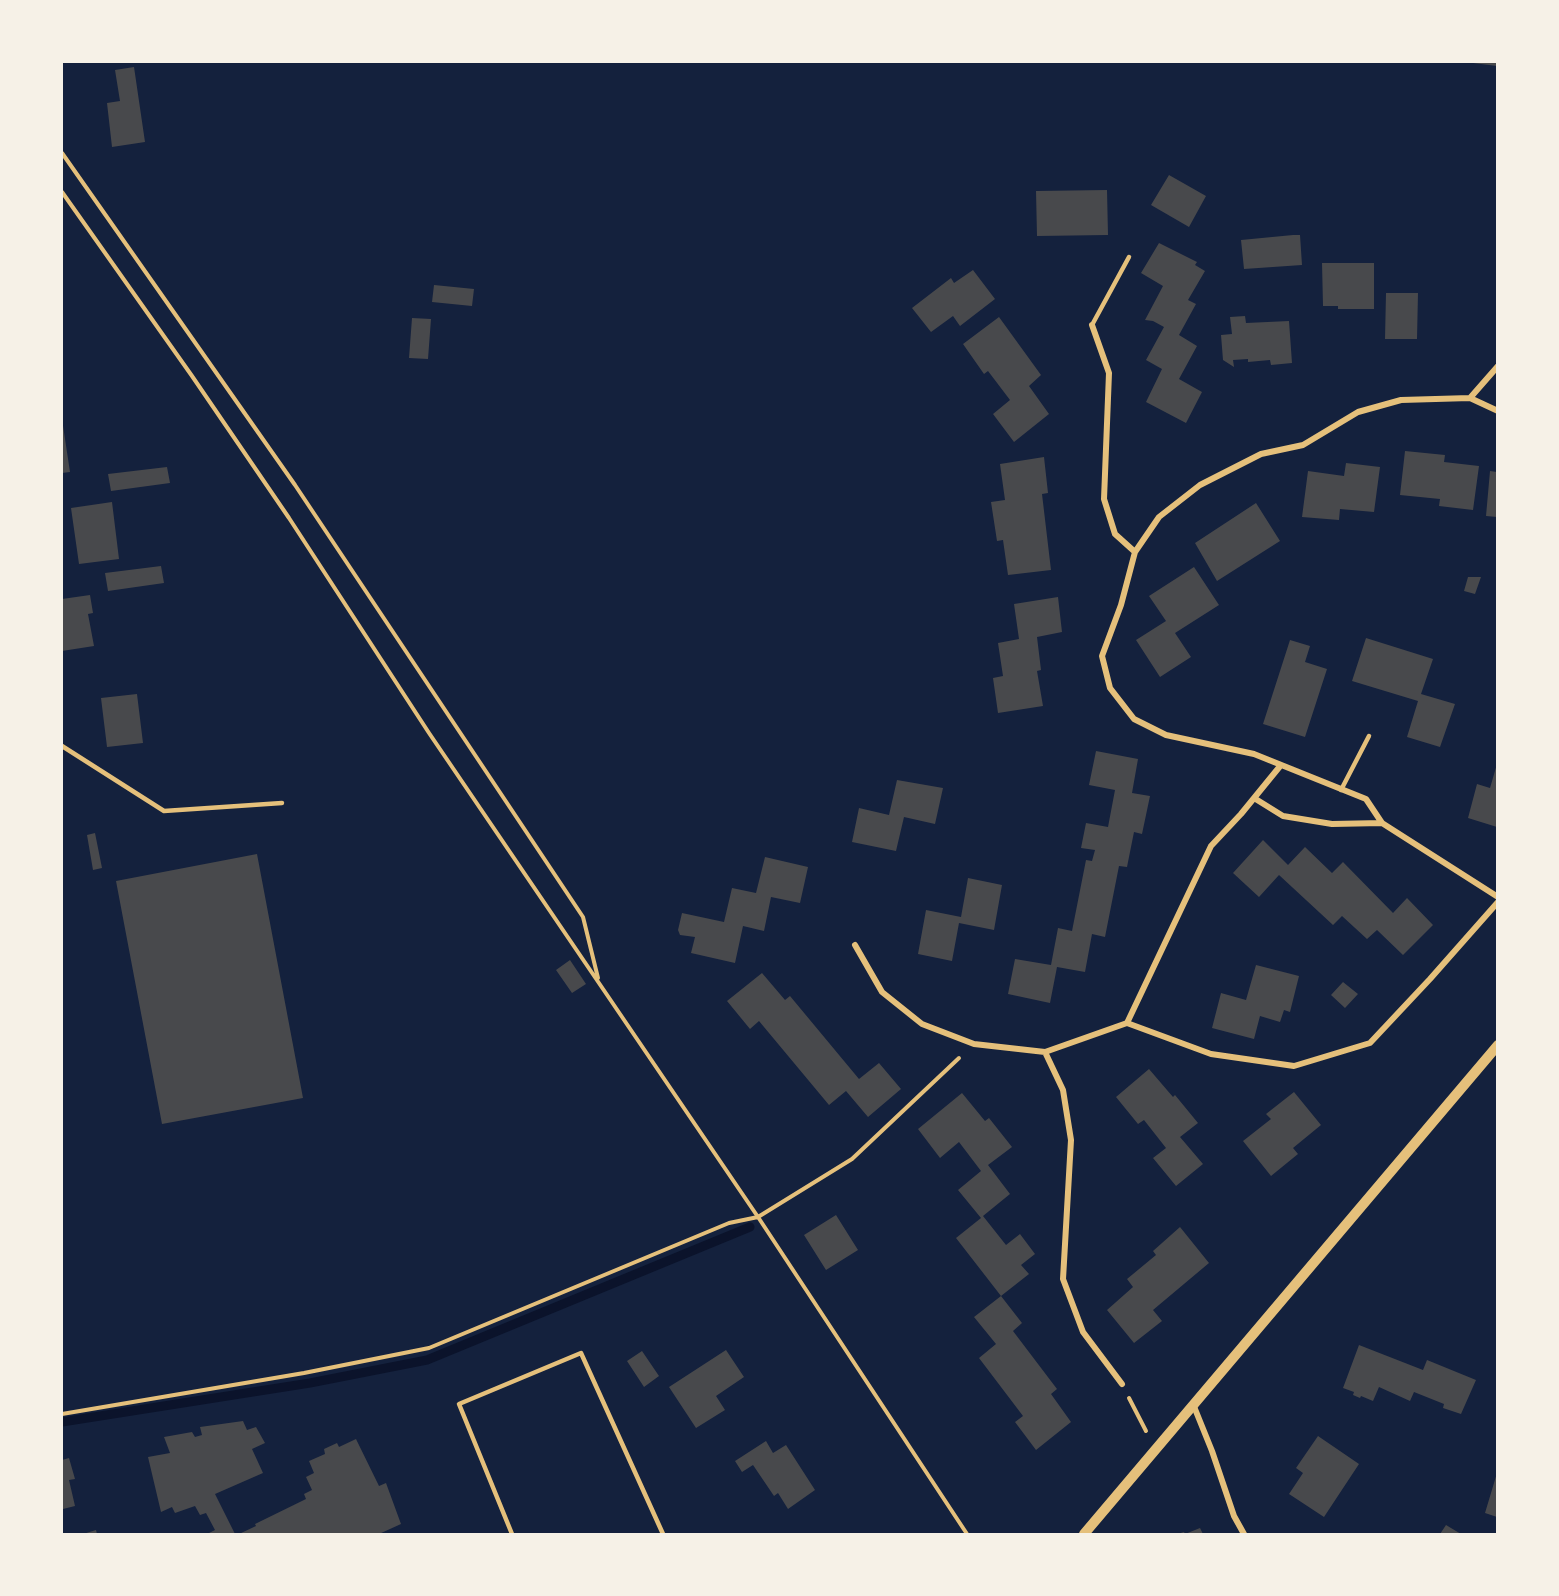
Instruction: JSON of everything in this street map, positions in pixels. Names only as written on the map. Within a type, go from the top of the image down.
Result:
[{"type":"street","points":[[1092,325],[1109,373],[1104,499],[1115,534],[1135,552]]},
{"type":"street","points":[[1470,398],[1497,366]]},
{"type":"street","points":[[1497,411],[1470,398],[1401,399],[1358,412],[1303,444],[1261,454],[1200,485],[1159,517],[1135,552],[1121,604],[1102,656],[1110,688],[1134,719],[1167,735],[1254,754],[1365,799],[1382,823],[1497,897]]},
{"type":"street","points":[[1127,1023],[1212,846],[1281,765]]},
{"type":"street","points":[[1254,798],[1283,816],[1332,824],[1382,823]]},
{"type":"street","points":[[855,945],[882,992],[922,1024],[974,1044],[1045,1052],[1127,1023],[1211,1054],[1294,1066],[1370,1043],[1497,902]]},
{"type":"street","points":[[1084,1534],[1497,1045]]},
{"type":"street","points":[[1045,1052],[1063,1090],[1071,1140],[1063,1279],[1083,1332],[1122,1384]]},
{"type":"street","points":[[1193,1404],[1234,1516],[1244,1534]]},
{"type":"lane","points":[[1092,325],[1128,257]]},
{"type":"lane","points":[[1341,789],[1369,736]]},
{"type":"lane","points":[[62,746],[164,811],[282,803]]},
{"type":"lane","points":[[512,1534],[459,1404],[581,1353],[663,1534]]},
{"type":"path","points":[[62,153],[296,485],[583,917],[599,982]]},
{"type":"path","points":[[62,192],[289,518],[429,733],[758,1217],[967,1534]]},
{"type":"path","points":[[62,1414],[304,1373],[429,1348],[729,1223],[758,1217],[852,1159],[974,1044]]},
{"type":"path","points":[[1122,1384],[1155,1449]]},
{"type":"building","points":[[1497,62],[1497,66],[1473,63]]},
{"type":"building","points":[[134,67],[145,142],[112,147],[107,103],[120,101],[115,70]]},
{"type":"building","points":[[1169,175],[1206,196],[1189,227],[1151,205]]},
{"type":"building","points":[[1107,190],[1108,235],[1037,236],[1036,191]]},
{"type":"building","points":[[1300,235],[1302,265],[1244,269],[1241,240]]},
{"type":"building","points":[[1159,243],[1197,262],[1195,265],[1205,271],[1188,300],[1196,304],[1179,335],[1197,346],[1179,379],[1202,392],[1186,423],[1146,402],[1162,369],[1146,360],[1164,327],[1153,321],[1145,320],[1163,286],[1141,273]]},
{"type":"building","points":[[1322,263],[1374,263],[1374,309],[1338,309],[1338,306],[1323,306]]},
{"type":"building","points":[[973,270],[995,299],[960,326],[953,316],[931,332],[912,308],[951,278],[954,283]]},
{"type":"building","points":[[434,285],[474,289],[472,306],[432,302]]},
{"type":"building","points":[[1386,293],[1418,293],[1417,339],[1385,339]]},
{"type":"building","points":[[1245,316],[1246,323],[1289,321],[1292,363],[1271,365],[1270,360],[1248,362],[1248,359],[1233,360],[1234,367],[1223,360],[1221,335],[1232,334],[1230,317]]},
{"type":"building","points":[[999,317],[1041,375],[1029,386],[1049,414],[1014,442],[993,414],[1010,400],[988,371],[984,374],[963,344]]},
{"type":"building","points":[[412,318],[431,319],[428,359],[409,358]]},
{"type":"building","points":[[62,419],[70,472],[62,473]]},
{"type":"building","points":[[1405,451],[1445,455],[1444,462],[1479,466],[1473,510],[1439,506],[1440,499],[1400,495]]},
{"type":"building","points":[[1044,457],[1048,493],[1042,494],[1051,570],[1008,575],[1003,540],[997,541],[991,502],[1005,500],[1000,464]]},
{"type":"building","points":[[1346,463],[1380,467],[1374,512],[1340,509],[1339,520],[1302,517],[1308,471],[1344,476]]},
{"type":"building","points":[[167,467],[170,483],[111,491],[108,474]]},
{"type":"building","points":[[1490,471],[1497,472],[1497,517],[1486,516]]},
{"type":"building","points":[[112,502],[119,559],[79,564],[71,508]]},
{"type":"building","points":[[1256,503],[1280,541],[1217,581],[1195,543]]},
{"type":"building","points":[[161,566],[164,583],[108,591],[105,573]]},
{"type":"building","points":[[1194,567],[1219,605],[1175,633],[1191,657],[1160,677],[1136,640],[1166,621],[1149,596]]},
{"type":"building","points":[[1468,577],[1481,577],[1475,594],[1464,591]]},
{"type":"building","points":[[90,595],[93,613],[88,614],[94,646],[62,651],[62,599]]},
{"type":"building","points":[[1058,597],[1062,632],[1037,637],[1041,670],[1037,671],[1043,706],[998,713],[993,678],[1003,676],[998,643],[1019,639],[1014,604]]},
{"type":"building","points":[[1366,638],[1433,659],[1421,694],[1455,704],[1440,747],[1407,737],[1418,701],[1352,681]]},
{"type":"building","points":[[1290,640],[1310,646],[1305,662],[1327,669],[1305,737],[1263,724]]},
{"type":"building","points":[[137,694],[143,743],[107,747],[101,698]]},
{"type":"building","points":[[1096,751],[1138,759],[1132,793],[1150,796],[1142,834],[1134,832],[1127,867],[1119,866],[1105,937],[1092,934],[1085,972],[1057,967],[1050,1003],[1008,994],[1015,959],[1051,965],[1058,928],[1072,931],[1086,860],[1092,861],[1095,850],[1081,848],[1086,823],[1108,827],[1115,790],[1089,785]]},
{"type":"building","points":[[1497,764],[1497,827],[1468,818],[1477,784],[1490,788]]},
{"type":"building","points":[[897,780],[943,788],[935,824],[904,817],[896,851],[852,842],[859,808],[889,815]]},
{"type":"building","points":[[95,833],[102,868],[93,870],[87,835]]},
{"type":"building","points":[[1263,840],[1288,865],[1305,847],[1332,873],[1343,862],[1393,913],[1407,898],[1433,925],[1403,955],[1377,930],[1367,939],[1342,916],[1333,925],[1279,875],[1259,897],[1233,873]]},
{"type":"building","points":[[257,854],[303,1098],[162,1124],[116,881]]},
{"type":"building","points":[[765,857],[808,867],[800,903],[771,897],[764,931],[743,926],[735,963],[691,953],[695,937],[680,935],[678,930],[682,913],[724,922],[732,888],[756,893]]},
{"type":"building","points":[[968,878],[1002,885],[994,930],[959,923],[952,961],[918,954],[926,910],[961,917]]},
{"type":"building","points":[[570,960],[586,984],[572,993],[556,970]]},
{"type":"building","points":[[1256,965],[1299,976],[1290,1012],[1284,1010],[1280,1022],[1260,1016],[1254,1039],[1212,1028],[1221,993],[1246,1000]]},
{"type":"building","points":[[762,973],[785,1000],[790,996],[859,1079],[879,1063],[901,1089],[868,1117],[846,1091],[829,1105],[759,1021],[750,1029],[727,1001]]},
{"type":"building","points":[[1343,982],[1358,994],[1345,1008],[1331,995]]},
{"type":"building","points":[[1149,1069],[1198,1123],[1180,1137],[1203,1164],[1176,1186],[1153,1158],[1166,1148],[1144,1120],[1138,1124],[1116,1097]]},
{"type":"building","points":[[1294,1092],[1321,1125],[1293,1148],[1298,1154],[1271,1176],[1243,1141],[1271,1119],[1266,1114]]},
{"type":"building","points":[[962,1093],[985,1121],[989,1118],[1012,1147],[988,1165],[1010,1194],[983,1216],[1006,1245],[1020,1234],[1035,1254],[1021,1265],[1029,1274],[1001,1296],[956,1238],[981,1218],[958,1190],[981,1171],[959,1142],[940,1158],[918,1129]]},
{"type":"building","points":[[836,1215],[858,1250],[826,1270],[804,1235]]},
{"type":"building","points":[[1180,1227],[1209,1263],[1153,1310],[1162,1321],[1134,1343],[1107,1310],[1133,1287],[1127,1279],[1156,1255],[1153,1251]]},
{"type":"building","points":[[1001,1296],[1022,1323],[1013,1331],[1057,1389],[1051,1394],[1071,1422],[1036,1450],[1015,1422],[1023,1416],[979,1358],[996,1344],[974,1317]]},
{"type":"building","points":[[1359,1345],[1423,1370],[1427,1360],[1476,1380],[1461,1414],[1443,1408],[1444,1404],[1414,1392],[1410,1401],[1379,1387],[1373,1401],[1353,1395],[1354,1392],[1343,1388]]},
{"type":"building","points":[[726,1350],[744,1377],[716,1396],[725,1410],[696,1428],[669,1387]]},
{"type":"building","points":[[642,1351],[659,1376],[644,1387],[627,1361]]},
{"type":"building","points":[[243,1421],[247,1430],[256,1427],[265,1443],[252,1449],[263,1473],[215,1494],[235,1534],[210,1534],[215,1530],[206,1513],[200,1515],[195,1506],[175,1513],[172,1507],[161,1512],[148,1457],[170,1453],[164,1437],[192,1432],[195,1437],[202,1435],[200,1427]]},
{"type":"building","points":[[1318,1436],[1359,1464],[1324,1517],[1289,1494],[1303,1473],[1296,1468]]},
{"type":"building","points":[[356,1439],[379,1486],[386,1483],[401,1524],[379,1534],[239,1534],[306,1499],[304,1494],[312,1490],[306,1477],[314,1473],[309,1461],[325,1454],[324,1449],[337,1443],[339,1447]]},
{"type":"building","points":[[766,1441],[773,1453],[786,1445],[815,1490],[788,1509],[778,1493],[774,1496],[753,1465],[742,1472],[735,1461]]},
{"type":"building","points":[[69,1458],[75,1479],[69,1480],[75,1506],[63,1509],[62,1460]]},
{"type":"building","points":[[1497,1473],[1497,1517],[1485,1513]]},
{"type":"building","points":[[1446,1525],[1461,1534],[1440,1534]]},
{"type":"building","points":[[1200,1528],[1203,1534],[1185,1534]]},
{"type":"building","points":[[96,1530],[97,1534],[83,1534]]},
{"type":"waterway","points":[[62,1422],[310,1383],[427,1360],[750,1227]]}]
